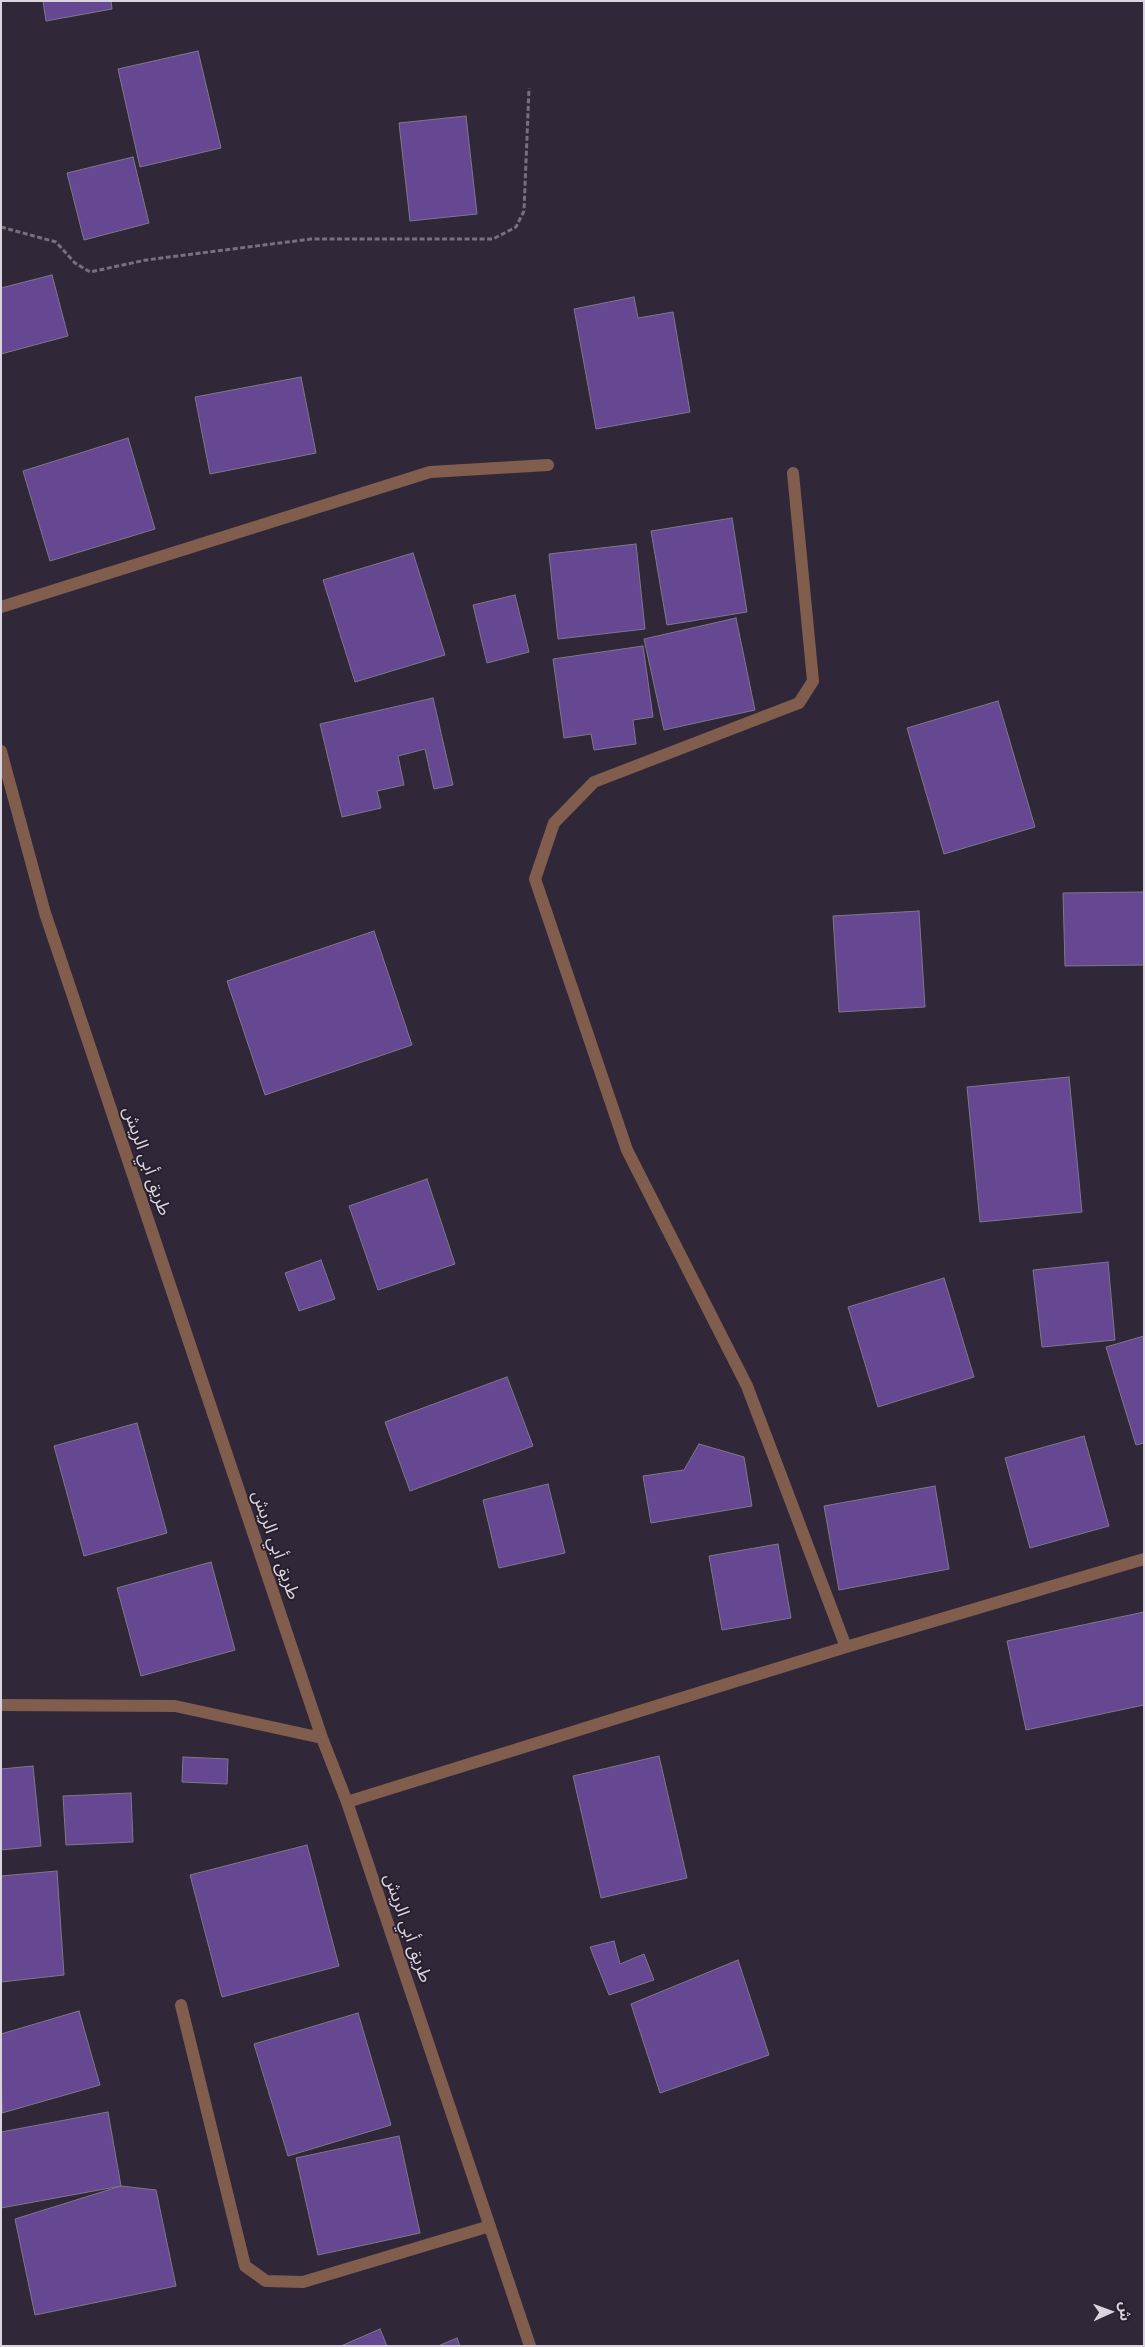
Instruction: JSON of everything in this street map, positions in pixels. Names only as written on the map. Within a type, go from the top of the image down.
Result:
[{"type":"street","points":[[1,607],[430,472],[548,465]]},
{"type":"street","points":[[794,473],[813,681],[799,703],[594,782],[554,823],[535,879],[627,1150],[747,1386],[846,1646]]},
{"type":"street","name":"طريق أبي الريش","points":[[1,751],[45,913],[322,1738],[347,1802],[530,2346]]},
{"type":"street","points":[[347,1802],[846,1646],[1144,1559]]},
{"type":"street","points":[[1,1705],[175,1706],[322,1738]]},
{"type":"street","points":[[181,2005],[245,2266],[266,2282],[303,2282],[490,2226]]},
{"type":"path","points":[[1,227],[56,242],[75,263],[90,272],[146,260],[312,239],[493,239],[516,227],[524,211],[529,88]]},
{"type":"building","points":[[43,1],[111,1],[112,9],[46,21]]},
{"type":"building","points":[[198,51],[221,148],[140,167],[118,69]]},
{"type":"building","points":[[466,116],[477,214],[410,221],[399,123]]},
{"type":"building","points":[[133,157],[149,223],[84,240],[67,173]]},
{"type":"building","points":[[52,275],[68,336],[1,354],[1,288]]},
{"type":"building","points":[[634,297],[638,318],[673,312],[690,412],[596,429],[574,309]]},
{"type":"building","points":[[301,377],[316,453],[210,474],[195,397]]},
{"type":"building","points":[[128,438],[155,529],[50,561],[23,471]]},
{"type":"building","points":[[732,518],[747,612],[667,625],[651,531]]},
{"type":"building","points":[[636,544],[645,629],[558,639],[549,554]]},
{"type":"building","points":[[413,553],[445,655],[355,682],[323,580]]},
{"type":"building","points":[[515,595],[529,652],[487,663],[473,605]]},
{"type":"building","points":[[736,618],[755,710],[664,730],[644,639]]},
{"type":"building","points":[[643,646],[653,717],[633,720],[636,744],[594,750],[591,734],[564,738],[553,659]]},
{"type":"building","points":[[433,698],[453,785],[434,789],[425,749],[398,756],[404,785],[377,791],[381,808],[342,817],[320,724]]},
{"type":"building","points":[[998,701],[1035,827],[944,854],[907,728]]},
{"type":"building","points":[[1144,892],[1144,965],[1065,966],[1063,893]]},
{"type":"building","points":[[919,911],[925,1007],[839,1012],[833,916]]},
{"type":"building","points":[[374,931],[412,1045],[265,1095],[227,981]]},
{"type":"building","points":[[1069,1077],[1082,1212],[980,1222],[967,1087]]},
{"type":"building","points":[[427,1179],[455,1264],[378,1290],[349,1206]]},
{"type":"building","points":[[321,1260],[335,1299],[299,1311],[285,1273]]},
{"type":"building","points":[[1108,1262],[1115,1340],[1042,1347],[1033,1270]]},
{"type":"building","points":[[944,1278],[974,1377],[878,1407],[848,1307]]},
{"type":"building","points":[[1144,1336],[1144,1443],[1136,1445],[1106,1347]]},
{"type":"building","points":[[507,1377],[533,1446],[410,1491],[385,1422]]},
{"type":"building","points":[[137,1423],[167,1533],[84,1556],[54,1446]]},
{"type":"building","points":[[1084,1436],[1109,1526],[1030,1548],[1005,1458]]},
{"type":"building","points":[[699,1444],[744,1457],[752,1506],[651,1523],[643,1476],[684,1470]]},
{"type":"building","points":[[548,1484],[565,1553],[499,1568],[483,1500]]},
{"type":"building","points":[[935,1486],[949,1569],[839,1590],[824,1506]]},
{"type":"building","points":[[778,1544],[791,1618],[722,1630],[709,1556]]},
{"type":"building","points":[[211,1562],[235,1650],[141,1676],[117,1588]]},
{"type":"building","points":[[1144,1612],[1144,1705],[1026,1730],[1007,1641]]},
{"type":"building","points":[[659,1756],[687,1878],[601,1898],[573,1776]]},
{"type":"building","points":[[183,1757],[228,1759],[227,1784],[182,1782]]},
{"type":"building","points":[[33,1766],[41,1846],[1,1850],[1,1769]]},
{"type":"building","points":[[131,1793],[133,1842],[66,1845],[63,1796]]},
{"type":"building","points":[[307,1845],[339,1966],[222,1997],[190,1875]]},
{"type":"building","points":[[57,1871],[64,1975],[1,1982],[1,1876]]},
{"type":"building","points":[[614,1941],[620,1964],[644,1954],[654,1980],[609,1995],[590,1947]]},
{"type":"building","points":[[738,1960],[769,2055],[660,2093],[631,2004]]},
{"type":"building","points":[[79,2011],[100,2085],[2,2113],[1,2034]]},
{"type":"building","points":[[358,2013],[391,2125],[288,2156],[254,2044]]},
{"type":"building","points":[[108,2112],[121,2186],[1,2208],[1,2132]]},
{"type":"building","points":[[399,2136],[420,2233],[318,2255],[296,2158]]},
{"type":"building","points":[[121,2186],[156,2190],[176,2286],[35,2315],[15,2219]]},
{"type":"building","points":[[380,2329],[387,2346],[341,2346]]},
{"type":"building","points":[[457,2338],[460,2346],[438,2346]]}]
